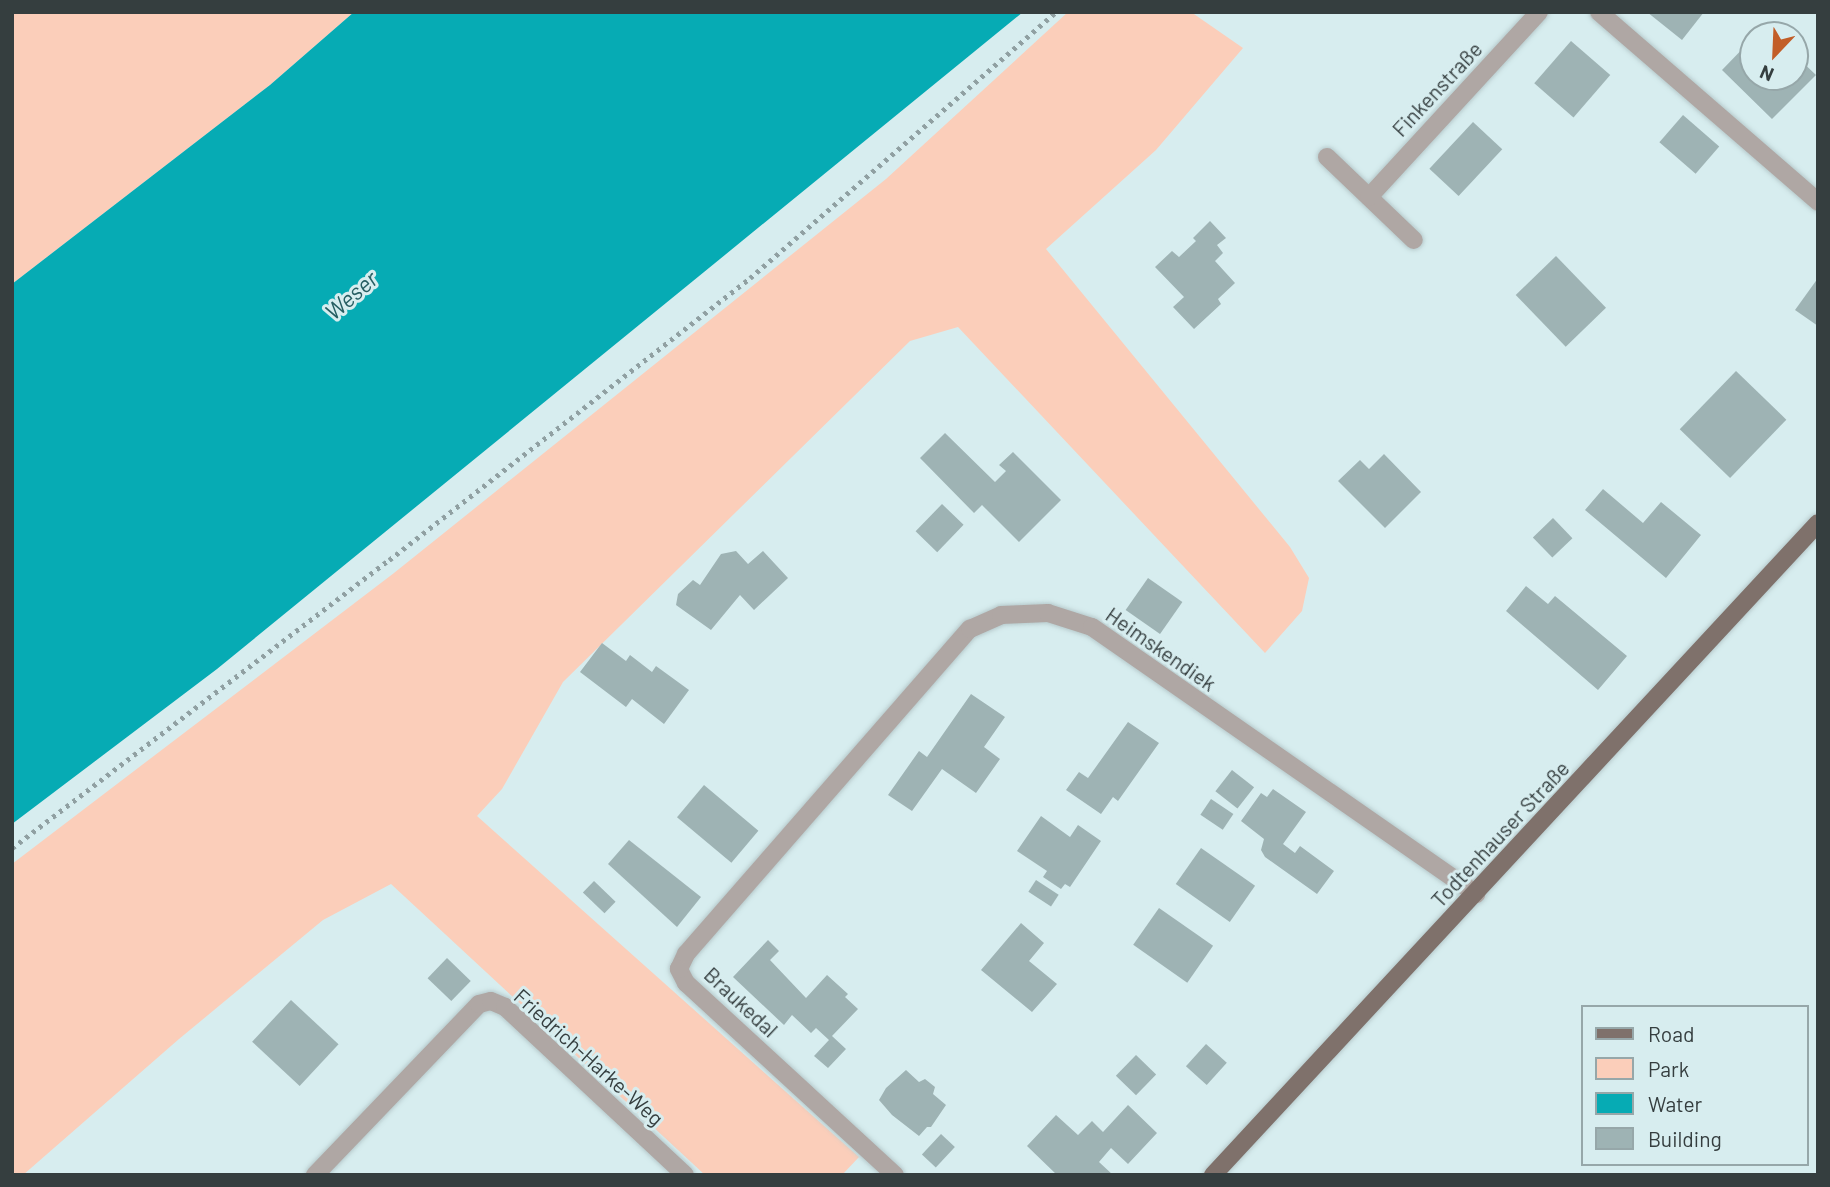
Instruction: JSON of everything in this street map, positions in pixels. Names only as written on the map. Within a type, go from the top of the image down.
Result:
[{"type":"main road","name":"Todtenhauser Straße","points":[[1213,1175],[1818,523]]},
{"type":"street","name":"Finkenstraße","points":[[1369,197],[1539,12]]},
{"type":"street","points":[[1599,12],[1818,202]]},
{"type":"street","points":[[1327,157],[1414,240]]},
{"type":"street","name":"Heimskendiek","points":[[836,782],[970,629],[1001,615],[1048,613],[1092,627],[1476,894]]},
{"type":"street","name":"Braukedal","points":[[836,782],[686,954],[679,970],[687,983],[895,1175]]},
{"type":"street","name":"Friedrich-Harke-Weg","points":[[315,1175],[479,1004],[491,1001],[505,1007],[685,1175]]},
{"type":"path","points":[[12,848],[389,561],[750,278],[1056,12]]},
{"type":"green space","points":[[12,12],[354,12],[270,85],[12,284]]},
{"type":"green space","points":[[1068,12],[1191,12],[1243,48],[1156,150],[1046,249],[1290,547],[1309,578],[1302,611],[1265,653],[958,327],[910,341],[563,682],[502,789],[477,816],[859,1157],[842,1175],[705,1175],[391,884],[323,920],[179,1039],[23,1175],[12,1175],[12,864],[394,573],[886,179]]},
{"type":"water","name":"Weser","points":[[354,12],[1023,12],[217,669],[12,824],[12,284],[270,85]]},
{"type":"building","points":[[1647,12],[1704,12],[1682,40]]},
{"type":"building","points":[[1571,41],[1610,75],[1574,117],[1534,83]]},
{"type":"building","points":[[1739,52],[1739,87],[1722,70]]},
{"type":"building","points":[[1809,68],[1816,75],[1809,82]]},
{"type":"building","points":[[1743,91],[1800,91],[1772,119]]},
{"type":"building","points":[[1683,115],[1719,146],[1696,174],[1659,142]]},
{"type":"building","points":[[1473,122],[1502,149],[1459,196],[1429,169]]},
{"type":"building","points":[[1210,221],[1226,238],[1217,245],[1223,253],[1215,261],[1235,283],[1218,299],[1221,304],[1194,329],[1173,307],[1184,297],[1155,267],[1172,251],[1179,257],[1196,241],[1193,238]]},
{"type":"building","points":[[1556,256],[1606,308],[1566,347],[1516,295]]},
{"type":"building","points":[[1818,278],[1818,326],[1795,310]]},
{"type":"building","points":[[1736,371],[1786,420],[1730,478],[1680,429]]},
{"type":"building","points":[[945,433],[995,482],[1006,471],[999,465],[1013,452],[1061,500],[1019,542],[982,505],[974,513],[920,458]]},
{"type":"building","points":[[1384,454],[1421,492],[1385,528],[1338,481],[1360,460],[1369,469]]},
{"type":"building","points":[[1603,489],[1643,523],[1661,502],[1701,535],[1666,578],[1585,510]]},
{"type":"building","points":[[942,504],[964,525],[937,552],[916,531]]},
{"type":"building","points":[[1553,518],[1572,538],[1552,558],[1533,537]]},
{"type":"building","points":[[736,551],[748,564],[763,551],[788,578],[754,610],[740,595],[711,630],[676,605],[678,594],[693,580],[700,585],[721,554]]},
{"type":"building","points":[[1148,578],[1182,602],[1160,634],[1126,610]]},
{"type":"building","points":[[1526,586],[1548,604],[1555,596],[1627,656],[1598,690],[1506,611]]},
{"type":"building","points":[[602,643],[626,661],[630,655],[652,672],[656,666],[689,690],[664,724],[632,699],[626,707],[580,672]]},
{"type":"building","points":[[971,694],[1005,717],[984,747],[1000,759],[976,793],[942,769],[912,811],[888,795],[919,751],[927,757]]},
{"type":"building","points":[[1128,722],[1159,743],[1118,801],[1113,797],[1101,814],[1066,790],[1079,772],[1088,778]]},
{"type":"building","points":[[1232,770],[1254,787],[1237,809],[1215,791]]},
{"type":"building","points":[[704,785],[758,831],[731,863],[677,817]]},
{"type":"building","points":[[1273,789],[1306,812],[1283,844],[1295,853],[1300,846],[1334,871],[1317,894],[1265,857],[1261,850],[1264,839],[1241,821],[1261,793],[1267,797]]},
{"type":"building","points":[[1211,799],[1233,814],[1223,830],[1200,815]]},
{"type":"building","points":[[1041,816],[1070,837],[1078,825],[1101,841],[1070,887],[1065,884],[1061,889],[1043,877],[1047,871],[1017,851]]},
{"type":"building","points":[[629,840],[701,897],[677,927],[608,864]]},
{"type":"building","points":[[1201,848],[1255,886],[1230,922],[1176,884]]},
{"type":"building","points":[[1036,880],[1059,895],[1051,906],[1028,892]]},
{"type":"building","points":[[594,881],[616,902],[604,913],[583,893]]},
{"type":"building","points":[[1159,908],[1213,946],[1187,983],[1133,945]]},
{"type":"building","points":[[1021,923],[1044,943],[1029,961],[1057,984],[1032,1012],[981,970]]},
{"type":"building","points":[[768,940],[779,951],[770,960],[806,998],[827,975],[848,994],[845,997],[858,1009],[832,1036],[846,1049],[828,1068],[814,1056],[829,1040],[816,1028],[811,1033],[792,1015],[784,1025],[733,977]]},
{"type":"building","points":[[447,958],[471,981],[451,1001],[428,978]]},
{"type":"building","points":[[291,1000],[339,1044],[300,1086],[252,1042]]},
{"type":"building","points":[[1206,1044],[1227,1063],[1207,1085],[1186,1066]]},
{"type":"building","points":[[1136,1055],[1156,1074],[1136,1095],[1116,1076]]},
{"type":"building","points":[[906,1070],[919,1082],[925,1079],[935,1087],[933,1094],[946,1105],[931,1127],[927,1127],[919,1136],[892,1115],[879,1100],[886,1088]]},
{"type":"building","points":[[1128,1105],[1157,1133],[1128,1164],[1111,1148],[1099,1162],[1113,1175],[1057,1175],[1027,1146],[1056,1115],[1078,1135],[1092,1121],[1103,1132]]},
{"type":"building","points":[[941,1134],[955,1147],[936,1167],[922,1154]]}]
